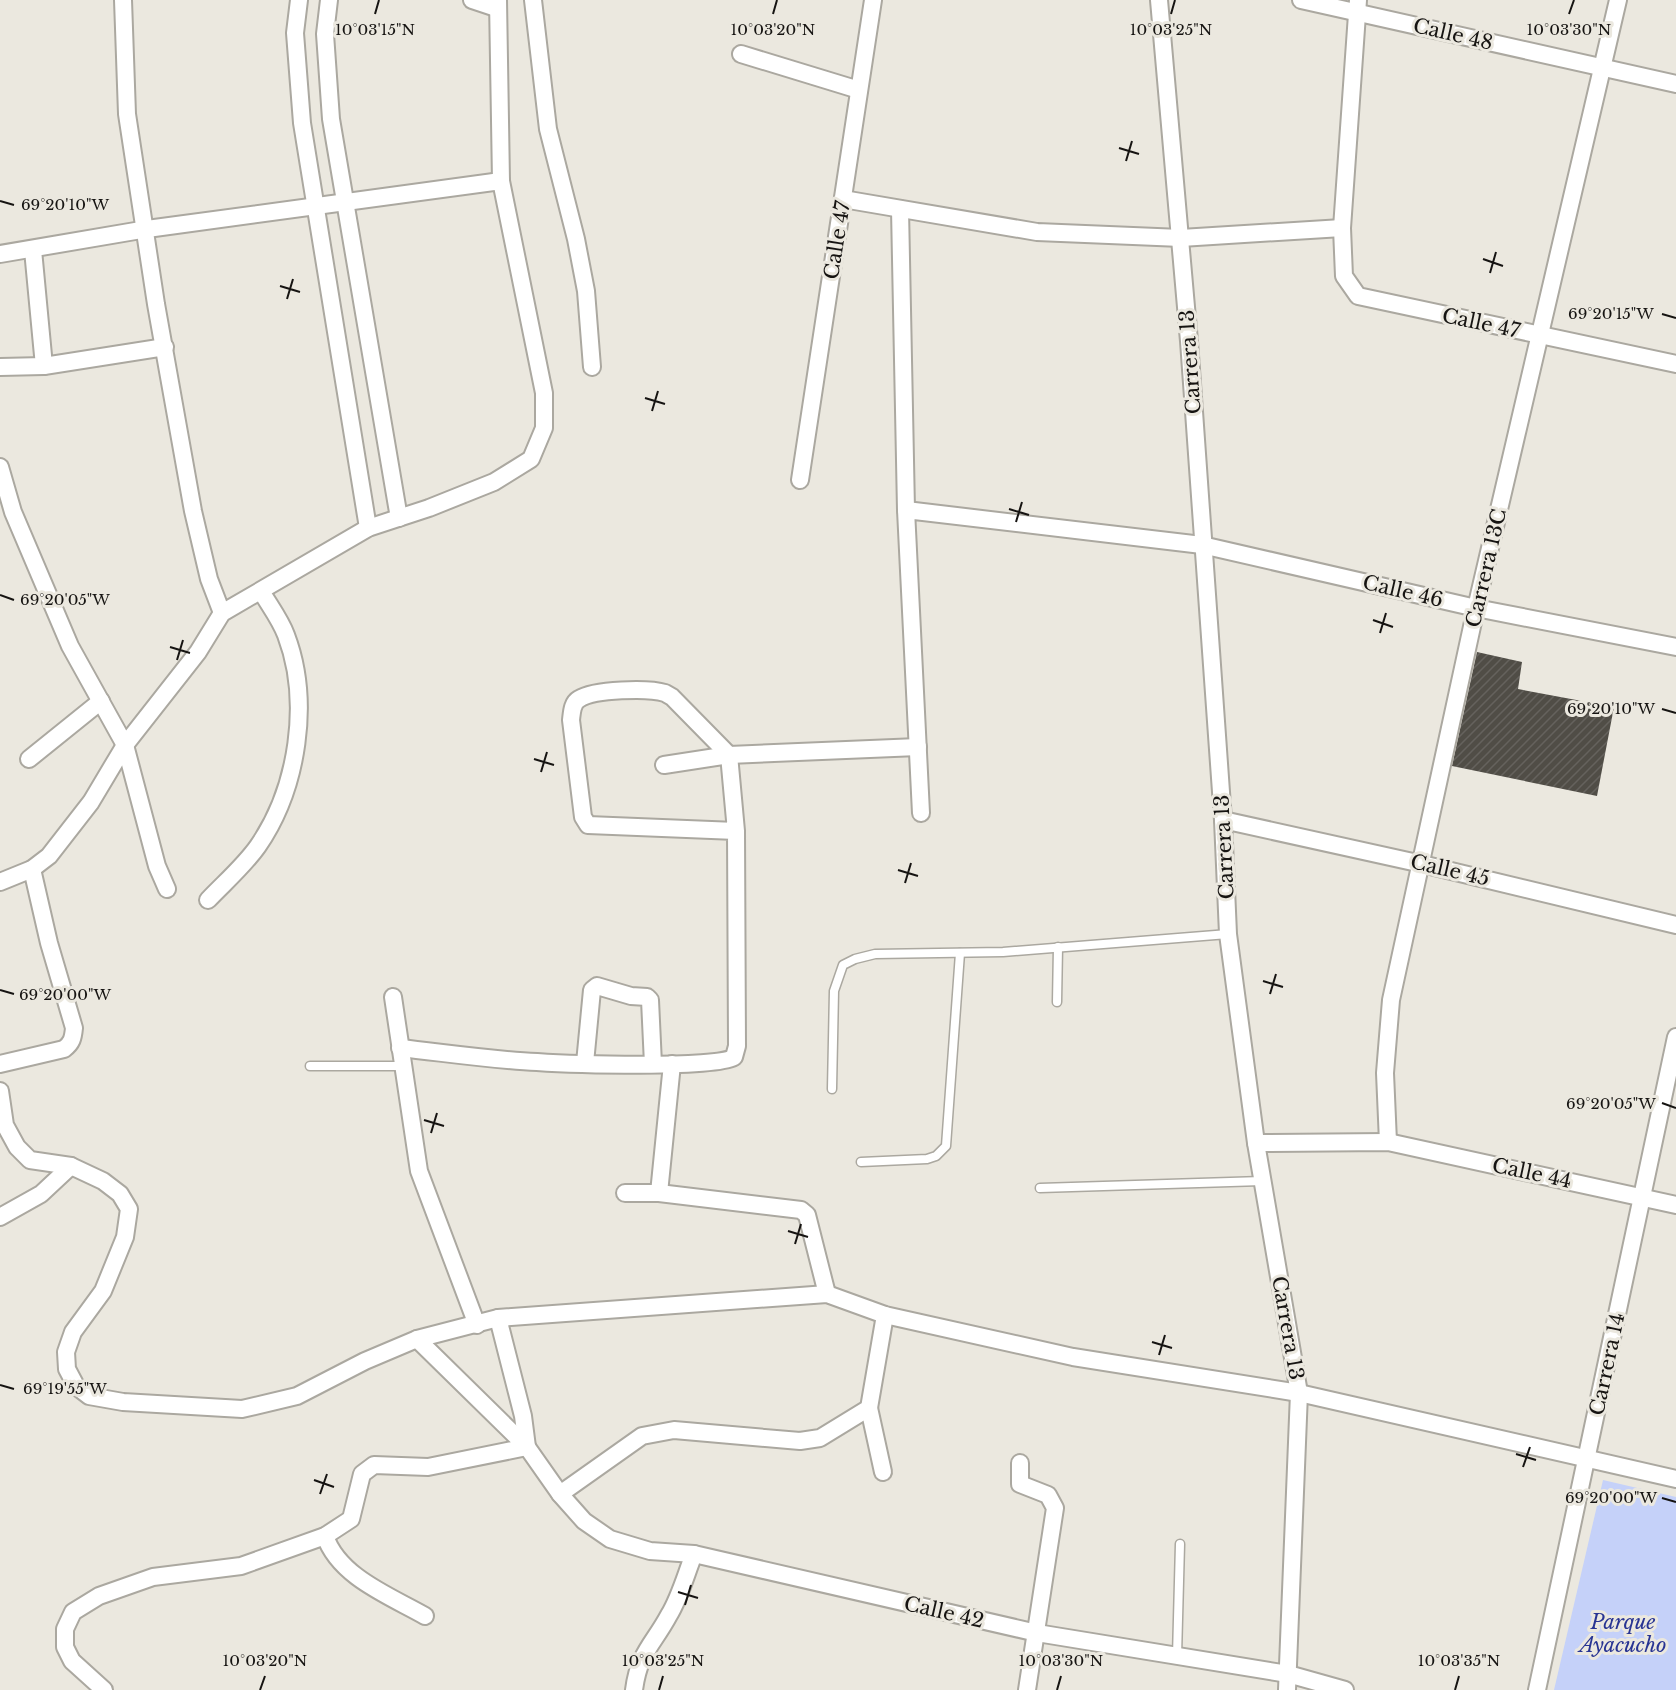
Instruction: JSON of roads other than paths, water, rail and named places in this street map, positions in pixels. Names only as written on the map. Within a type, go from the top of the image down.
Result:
[{"type":"street","points":[[123,0],[128,114],[147,229],[156,304],[193,511],[209,579],[222,613]]},
{"type":"street","points":[[299,0],[295,33],[302,123],[368,528]]},
{"type":"street","points":[[329,0],[325,34],[331,119],[399,518]]},
{"type":"street","points":[[0,882],[32,869],[49,856],[91,802],[125,745],[198,652],[222,613],[368,528],[494,482],[531,459],[544,428],[544,393],[501,181],[497,4],[472,0]]},
{"type":"street","points":[[533,0],[548,129],[576,238],[586,291],[592,368]]},
{"type":"street","name":"Calle 47","points":[[800,480],[873,0]]},
{"type":"street","name":"Carrera 13","points":[[1159,0],[1181,238],[1223,820],[1228,934],[1256,1143],[1299,1393],[1288,1682]]},
{"type":"street","name":"Calle 48","points":[[1301,0],[1357,6],[1676,84]]},
{"type":"street","name":"Carrera 13C","points":[[1388,1142],[1385,1073],[1391,1000],[1476,608],[1604,68],[1618,0]]},
{"type":"street","name":"Calle 47","points":[[1357,6],[1342,228],[1344,276],[1358,297],[1676,364]]},
{"type":"street","points":[[741,54],[859,90]]},
{"type":"street","points":[[0,254],[147,229],[501,181]]},
{"type":"street","points":[[843,199],[1037,232],[1181,238],[1342,228]]},
{"type":"street","points":[[900,209],[906,510],[921,813]]},
{"type":"street","points":[[33,250],[44,366]]},
{"type":"street","points":[[0,367],[44,366],[165,347]]},
{"type":"street","points":[[0,467],[6,514],[70,646],[125,745],[157,866],[166,889]]},
{"type":"street","name":"Calle 46","points":[[906,510],[1202,545],[1476,608],[1676,646]]},
{"type":"street","points":[[208,900],[258,846],[278,807],[291,772],[298,728],[296,680],[285,634],[261,591]]},
{"type":"street","points":[[400,1048],[537,1062],[672,1064],[726,1061],[734,1057],[738,928],[736,831],[729,755],[672,697],[659,691],[597,693],[579,699],[573,706],[571,720],[582,812],[588,825],[736,831]]},
{"type":"street","points":[[29,759],[101,701]]},
{"type":"street","points":[[664,765],[729,755],[918,747]]},
{"type":"street","name":"Calle 45","points":[[1223,820],[1422,864],[1676,925]]},
{"type":"street","points":[[0,1064],[64,1049],[71,1043],[73,1036],[74,1028],[49,943],[32,869]]},
{"type":"street","points":[[585,1063],[592,990],[597,986],[631,996],[647,996],[650,1000],[653,1064]]},
{"type":"street","points":[[393,997],[419,1171],[477,1325]]},
{"type":"street","name":"Carrera 14","points":[[1537,1690],[1676,1037]]},
{"type":"street","points":[[659,1193],[672,1064]]},
{"type":"street","points":[[0,1091],[5,1125],[17,1147],[30,1160],[71,1166],[103,1181],[120,1194],[129,1209],[125,1237],[103,1291],[73,1332],[66,1352],[67,1369],[76,1386],[89,1396],[123,1402],[242,1409],[297,1396],[365,1361],[417,1339],[498,1318],[827,1294],[885,1315],[1073,1357],[1299,1393],[1676,1479]]},
{"type":"street","name":"Calle 44","points":[[1256,1143],[1388,1142],[1676,1205]]},
{"type":"street","points":[[0,1217],[41,1194],[71,1166]]},
{"type":"street","points":[[625,1194],[659,1193],[804,1212],[827,1294]]},
{"type":"street","points":[[883,1472],[869,1408],[885,1315]]},
{"type":"street","points":[[104,1690],[72,1661],[65,1647],[65,1629],[73,1612],[99,1596],[153,1577],[241,1566],[325,1536],[351,1519],[362,1474],[374,1465],[428,1467],[527,1447],[523,1416],[498,1318]]},
{"type":"street","name":"Calle 42","points":[[417,1339],[527,1447],[560,1494],[585,1521],[610,1539],[650,1551],[694,1554],[1037,1633],[1177,1656],[1288,1682],[1345,1690]]},
{"type":"street","points":[[560,1494],[642,1436],[675,1430],[772,1436],[800,1441],[820,1438],[869,1408]]},
{"type":"street","points":[[1020,1463],[1020,1484],[1048,1495],[1055,1508],[1027,1690]]},
{"type":"street","points":[[325,1536],[330,1551],[358,1578],[425,1616]]},
{"type":"street","points":[[634,1690],[636,1675],[647,1646],[669,1615],[694,1554]]},
{"type":"lane","points":[[832,1089],[834,991],[843,965],[855,959],[875,954],[960,953],[1228,934]]},
{"type":"lane","points":[[1057,1002],[1058,947]]},
{"type":"lane","points":[[861,1162],[927,1159],[936,1156],[946,1146],[960,953]]},
{"type":"lane","points":[[310,1066],[402,1066]]},
{"type":"lane","points":[[1040,1188],[1262,1180]]},
{"type":"lane","points":[[1177,1656],[1180,1544]]},
{"type":"park label","name":"Parque Ayacucho","points":[[1623,1634]]}]
